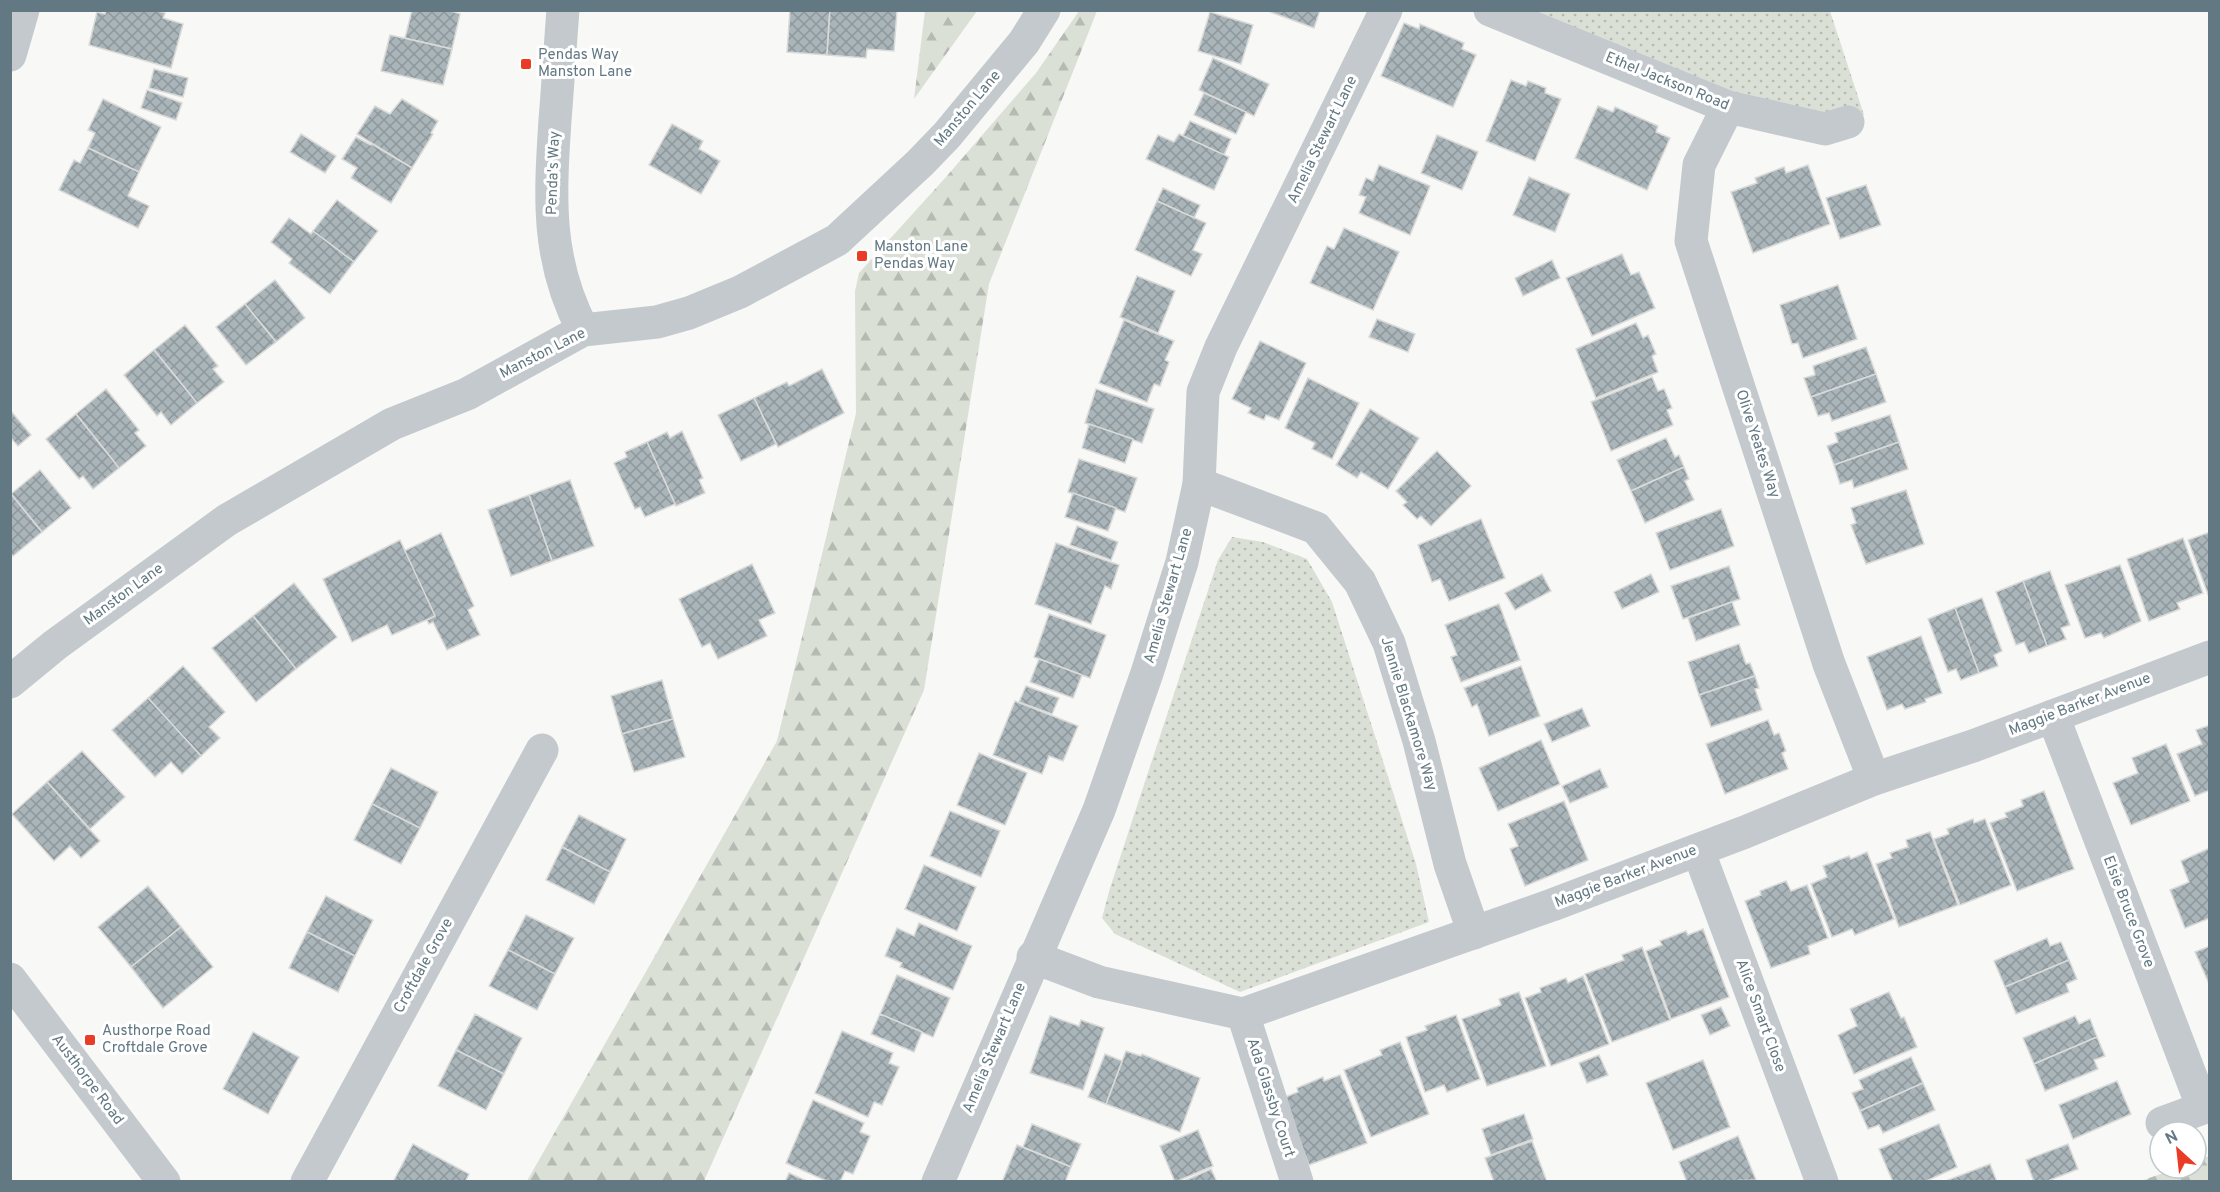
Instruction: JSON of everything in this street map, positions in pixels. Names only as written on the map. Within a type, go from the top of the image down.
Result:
[{"type":"street","points":[[10,55],[23,10]]},
{"type":"street","name":"Penda's Way","points":[[562,10],[551,174],[553,233],[558,265],[570,305],[584,330]]},
{"type":"street","name":"Manston Lane","points":[[10,682],[55,645],[227,520],[392,424],[466,394],[584,330],[657,322],[689,313],[740,292],[837,240],[913,170],[947,135],[1024,42],[1044,10]]},
{"type":"street","name":"Amelia Stewart Lane","points":[[938,1182],[1099,810],[1143,684],[1182,562],[1199,484],[1203,392],[1218,356],[1386,10]]},
{"type":"street","name":"Ethel Jackson Road","points":[[1490,10],[1728,107],[1825,129],[1848,122]]},
{"type":"street","name":"Olive Yeates Way","points":[[1728,107],[1699,165],[1691,241],[1829,664],[1874,779]]},
{"type":"street","name":"Jennie Blackamore Way","points":[[1199,484],[1316,528],[1360,582],[1389,643],[1419,741],[1450,864],[1474,933]]},
{"type":"street","name":"Maggie Barker Avenue","points":[[1243,1014],[1474,933],[1698,850],[1874,779],[1973,746],[2210,657]]},
{"type":"street","name":"Elsie Bruce Grove","points":[[2053,716],[2206,1107],[2170,1120]]},
{"type":"street","name":"Croftdale Grove","points":[[307,1182],[542,750]]},
{"type":"street","name":"Alice Smart Close","points":[[1698,850],[1822,1182]]},
{"type":"street","points":[[1034,957],[1099,982],[1243,1014]]},
{"type":"street","name":"Austhorpe Road","points":[[10,979],[164,1182]]},
{"type":"street","name":"Ada Glassby Court","points":[[1243,1014],[1298,1182]]},
{"type":"green space","points":[[925,11],[977,11],[914,99]]},
{"type":"green space","points":[[1079,11],[1097,11],[989,284],[924,690],[704,1181],[527,1181],[777,741],[856,413],[855,291],[859,273],[1036,73]]},
{"type":"green space","points":[[1490,11],[1830,11],[1864,115],[1825,129]]},
{"type":"green space","points":[[1232,537],[1263,542],[1307,559],[1332,602],[1416,864],[1429,922],[1240,992],[1115,934],[1102,918],[1218,560]]},
{"type":"green space","points":[[2208,1156],[2209,1181],[2141,1181],[2148,1178],[2208,1180]]},
{"type":"building","points":[[106,10],[154,10],[165,13],[163,18],[183,24],[171,68],[89,45],[97,12],[105,14]]},
{"type":"building","points":[[412,10],[448,10],[460,14],[452,49],[405,38]]},
{"type":"building","points":[[790,10],[830,10],[827,55],[787,52]]},
{"type":"building","points":[[830,10],[897,10],[894,51],[867,49],[866,58],[827,55]]},
{"type":"building","points":[[1265,10],[1320,10],[1314,28]]},
{"type":"building","points":[[1210,12],[1253,25],[1241,64],[1198,51]]},
{"type":"building","points":[[1404,23],[1419,29],[1420,24],[1464,43],[1462,49],[1476,55],[1453,107],[1381,76]]},
{"type":"building","points":[[390,35],[452,49],[443,85],[381,71]]},
{"type":"building","points":[[1213,58],[1269,84],[1254,116],[1199,90]]},
{"type":"building","points":[[154,69],[188,78],[183,97],[149,88]]},
{"type":"building","points":[[1511,80],[1526,86],[1528,81],[1546,88],[1545,93],[1561,99],[1535,161],[1486,141]]},
{"type":"building","points":[[147,90],[182,103],[176,120],[141,108]]},
{"type":"building","points":[[1204,93],[1246,112],[1236,134],[1194,115]]},
{"type":"building","points":[[103,99],[161,127],[139,172],[88,148],[95,133],[88,130]]},
{"type":"building","points":[[402,99],[438,121],[431,133],[433,134],[412,168],[357,134],[375,106],[390,114]]},
{"type":"building","points":[[1598,106],[1613,112],[1615,107],[1658,126],[1656,132],[1670,138],[1647,190],[1575,158]]},
{"type":"building","points":[[1190,121],[1231,139],[1224,155],[1183,136]]},
{"type":"building","points":[[672,124],[703,141],[699,149],[720,161],[701,194],[649,165]]},
{"type":"building","points":[[301,134],[336,156],[325,173],[290,152]]},
{"type":"building","points":[[1179,134],[1229,157],[1214,190],[1146,159],[1158,135],[1174,142]]},
{"type":"building","points":[[1437,135],[1478,152],[1462,190],[1421,173]]},
{"type":"building","points":[[356,137],[412,168],[391,203],[351,178],[357,168],[342,159]]},
{"type":"building","points":[[88,148],[139,172],[128,196],[149,206],[138,228],[59,190],[74,160],[80,163]]},
{"type":"building","points":[[1379,165],[1430,186],[1410,235],[1359,213],[1366,197],[1359,195],[1366,178],[1373,181]]},
{"type":"building","points":[[1808,165],[1830,224],[1753,253],[1731,192],[1757,183],[1755,178],[1784,167],[1786,173]]},
{"type":"building","points":[[1529,177],[1570,194],[1555,232],[1513,215]]},
{"type":"building","points":[[1866,185],[1881,225],[1840,239],[1826,198]]},
{"type":"building","points":[[1163,188],[1200,205],[1194,218],[1157,201]]},
{"type":"building","points":[[337,200],[378,231],[354,262],[313,231]]},
{"type":"building","points":[[1157,201],[1206,223],[1193,250],[1202,254],[1191,276],[1135,250]]},
{"type":"building","points":[[289,218],[311,234],[313,231],[354,262],[330,294],[289,263],[292,259],[271,242]]},
{"type":"building","points":[[1344,228],[1399,252],[1373,310],[1310,283],[1327,246],[1334,249]]},
{"type":"building","points":[[1622,254],[1631,275],[1639,272],[1655,308],[1592,336],[1566,278]]},
{"type":"building","points":[[1552,260],[1560,278],[1523,296],[1515,278]]},
{"type":"building","points":[[1137,276],[1175,291],[1158,333],[1120,317]]},
{"type":"building","points":[[275,280],[305,318],[276,342],[245,304]]},
{"type":"building","points":[[1838,285],[1857,339],[1803,358],[1798,343],[1792,344],[1780,305]]},
{"type":"building","points":[[245,304],[276,342],[246,365],[216,327]]},
{"type":"building","points":[[1377,319],[1415,334],[1408,352],[1369,337]]},
{"type":"building","points":[[1124,320],[1174,341],[1165,360],[1169,362],[1160,386],[1154,384],[1147,402],[1099,383]]},
{"type":"building","points":[[1636,323],[1643,338],[1648,335],[1656,354],[1652,356],[1658,372],[1596,398],[1576,349]]},
{"type":"building","points":[[185,325],[218,366],[213,369],[224,382],[197,403],[154,350]]},
{"type":"building","points":[[1260,341],[1306,363],[1279,420],[1266,415],[1264,420],[1248,413],[1251,408],[1232,399]]},
{"type":"building","points":[[1866,347],[1876,374],[1811,397],[1804,378],[1815,375],[1813,366]]},
{"type":"building","points":[[154,350],[197,403],[171,425],[161,412],[157,416],[124,375]]},
{"type":"building","points":[[822,369],[844,413],[778,447],[754,398],[787,382],[789,386]]},
{"type":"building","points":[[1876,374],[1886,402],[1832,421],[1829,413],[1818,416],[1811,397]]},
{"type":"building","points":[[1652,377],[1658,391],[1664,389],[1672,408],[1667,410],[1673,425],[1611,451],[1591,402]]},
{"type":"building","points":[[1308,378],[1359,403],[1332,459],[1312,449],[1315,443],[1285,428]]},
{"type":"building","points":[[106,389],[139,430],[135,433],[146,446],[119,468],[76,414]]},
{"type":"building","points":[[1096,389],[1154,409],[1142,443],[1085,423]]},
{"type":"building","points":[[754,398],[776,444],[741,461],[718,415]]},
{"type":"building","points":[[1370,409],[1419,438],[1388,489],[1361,472],[1357,478],[1336,465]]},
{"type":"building","points":[[10,410],[31,435],[18,446],[10,437]]},
{"type":"building","points":[[76,414],[119,468],[93,489],[83,476],[79,479],[46,439]]},
{"type":"building","points":[[1890,415],[1899,442],[1834,465],[1827,446],[1838,442],[1835,433]]},
{"type":"building","points":[[1089,424],[1133,439],[1125,463],[1082,448]]},
{"type":"building","points":[[682,431],[703,478],[699,480],[705,493],[676,506],[647,442],[667,432],[670,438]]},
{"type":"building","points":[[1666,438],[1675,457],[1679,455],[1684,467],[1631,491],[1617,460]]},
{"type":"building","points":[[647,442],[675,504],[645,517],[640,507],[635,509],[614,463],[627,457],[625,452]]},
{"type":"building","points":[[1899,442],[1908,469],[1854,488],[1852,480],[1840,484],[1834,465]]},
{"type":"building","points":[[1437,451],[1471,486],[1431,526],[1421,516],[1417,519],[1403,505],[1407,502],[1396,491]]},
{"type":"building","points":[[1079,459],[1137,478],[1125,512],[1068,492]]},
{"type":"building","points":[[1684,467],[1689,479],[1685,481],[1694,500],[1645,523],[1631,491]]},
{"type":"building","points":[[40,470],[71,508],[42,532],[11,494]]},
{"type":"building","points":[[570,480],[594,546],[552,561],[529,495]]},
{"type":"building","points":[[1906,490],[1924,544],[1866,564],[1851,525],[1856,523],[1851,508]]},
{"type":"building","points":[[1073,493],[1116,508],[1108,531],[1065,517]]},
{"type":"building","points":[[11,494],[42,532],[13,556],[10,553]]},
{"type":"building","points":[[529,495],[552,561],[511,576],[488,510]]},
{"type":"building","points":[[1721,509],[1734,546],[1670,570],[1656,533]]},
{"type":"building","points":[[1481,519],[1505,578],[1449,601],[1440,579],[1432,582],[1418,545]]},
{"type":"building","points":[[1077,526],[1118,542],[1111,560],[1070,545]]},
{"type":"building","points":[[2210,532],[2210,597],[2209,597],[2188,540]]},
{"type":"building","points":[[441,533],[474,606],[468,610],[480,635],[447,650],[433,622],[429,624],[427,620],[435,616],[404,551]]},
{"type":"building","points":[[2183,538],[2203,593],[2177,603],[2180,609],[2149,621],[2127,559]]},
{"type":"building","points":[[400,540],[435,616],[392,635],[387,625],[352,642],[323,579]]},
{"type":"building","points":[[1056,543],[1119,565],[1111,589],[1105,586],[1091,624],[1035,604]]},
{"type":"building","points":[[752,564],[775,613],[759,620],[767,636],[718,659],[710,643],[702,647],[679,599]]},
{"type":"building","points":[[2120,565],[2141,621],[2104,638],[2101,633],[2085,638],[2065,585]]},
{"type":"building","points":[[1729,566],[1740,599],[1683,619],[1671,586]]},
{"type":"building","points":[[2050,571],[2070,625],[2061,628],[2066,639],[2047,646],[2023,581]]},
{"type":"building","points":[[1542,574],[1551,591],[1515,610],[1505,593]]},
{"type":"building","points":[[1651,574],[1659,592],[1622,609],[1614,592]]},
{"type":"building","points":[[2023,581],[2047,646],[2029,653],[2024,642],[2016,645],[1996,592]]},
{"type":"building","points":[[294,583],[337,637],[296,669],[253,616]]},
{"type":"building","points":[[1982,598],[2002,651],[1994,655],[1998,666],[1979,673],[1955,608]]},
{"type":"building","points":[[1732,602],[1740,625],[1696,641],[1688,618]]},
{"type":"building","points":[[1499,604],[1520,660],[1461,682],[1451,657],[1457,655],[1445,625]]},
{"type":"building","points":[[1955,608],[1979,673],[1961,680],[1956,669],[1948,672],[1928,619]]},
{"type":"building","points":[[1049,614],[1106,635],[1090,678],[1034,657]]},
{"type":"building","points":[[253,616],[296,669],[256,702],[212,648]]},
{"type":"building","points":[[1921,636],[1942,693],[1925,699],[1926,702],[1905,709],[1902,704],[1887,710],[1867,657]]},
{"type":"building","points":[[1739,644],[1746,664],[1750,663],[1755,676],[1699,695],[1688,662]]},
{"type":"building","points":[[1039,659],[1082,675],[1073,698],[1030,682]]},
{"type":"building","points":[[183,666],[225,712],[209,727],[220,738],[201,756],[148,698]]},
{"type":"building","points":[[1521,666],[1540,716],[1489,736],[1477,704],[1472,707],[1464,688]]},
{"type":"building","points":[[1755,676],[1759,688],[1755,689],[1762,710],[1711,727],[1699,695]]},
{"type":"building","points":[[662,680],[673,719],[622,734],[611,696]]},
{"type":"building","points":[[1026,686],[1059,698],[1052,714],[1019,702]]},
{"type":"building","points":[[148,698],[201,756],[182,774],[171,762],[155,777],[112,730]]},
{"type":"building","points":[[1015,701],[1078,726],[1063,761],[1049,756],[1042,774],[993,755]]},
{"type":"building","points":[[1582,708],[1590,726],[1552,742],[1544,724]]},
{"type":"building","points":[[673,719],[685,757],[634,772],[622,734]]},
{"type":"building","points":[[1768,720],[1774,735],[1779,733],[1786,751],[1782,753],[1788,769],[1725,794],[1706,744]]},
{"type":"building","points":[[2210,725],[2210,790],[2195,796],[2177,754],[2202,744],[2196,730]]},
{"type":"building","points":[[1541,740],[1560,784],[1498,811],[1479,768]]},
{"type":"building","points":[[2166,744],[2190,801],[2131,825],[2113,783],[2138,773],[2132,758]]},
{"type":"building","points":[[82,751],[125,797],[90,829],[47,782]]},
{"type":"building","points":[[979,753],[1027,773],[1005,825],[957,805]]},
{"type":"building","points":[[391,768],[438,792],[420,828],[372,804]]},
{"type":"building","points":[[1600,769],[1608,787],[1570,803],[1562,786]]},
{"type":"building","points":[[47,782],[100,841],[81,858],[70,846],[54,861],[12,814]]},
{"type":"building","points":[[2044,791],[2074,869],[2017,891],[1990,823],[2007,817],[2005,813],[2023,806],[2021,800]]},
{"type":"building","points":[[1564,801],[1588,860],[1525,886],[1510,849],[1518,846],[1508,824]]},
{"type":"building","points":[[372,804],[420,828],[401,864],[354,840]]},
{"type":"building","points":[[950,811],[1000,831],[981,877],[930,856]]},
{"type":"building","points":[[579,815],[626,839],[610,872],[562,847]]},
{"type":"building","points":[[1973,819],[1974,823],[1985,819],[2011,885],[1960,905],[1934,839],[1949,834],[1947,829]]},
{"type":"building","points":[[1930,832],[1958,905],[1899,927],[1876,864],[1892,858],[1890,853],[1908,847],[1906,840]]},
{"type":"building","points":[[562,847],[610,872],[594,904],[546,880]]},
{"type":"building","points":[[2210,848],[2210,918],[2185,928],[2170,890],[2189,882],[2181,861]]},
{"type":"building","points":[[1867,852],[1894,919],[1855,935],[1852,929],[1832,937],[1811,884],[1827,877],[1823,866],[1849,856],[1851,859]]},
{"type":"building","points":[[924,865],[976,887],[957,931],[905,909]]},
{"type":"building","points":[[1786,881],[1791,891],[1807,885],[1828,938],[1808,946],[1810,954],[1771,968],[1745,901],[1761,895],[1760,891]]},
{"type":"building","points":[[148,886],[181,927],[131,967],[98,927]]},
{"type":"building","points":[[326,896],[373,920],[355,956],[307,932]]},
{"type":"building","points":[[526,915],[574,938],[555,974],[508,950]]},
{"type":"building","points":[[919,923],[972,946],[953,990],[900,967],[902,963],[885,956],[897,928],[914,936]]},
{"type":"building","points":[[181,927],[213,967],[163,1008],[131,967]]},
{"type":"building","points":[[1703,929],[1729,997],[1671,1019],[1646,951],[1662,945],[1660,941],[1686,931],[1688,935]]},
{"type":"building","points":[[307,932],[355,956],[338,992],[289,968]]},
{"type":"building","points":[[2047,938],[2050,946],[2061,942],[2069,960],[2005,987],[1994,961]]},
{"type":"building","points":[[2210,946],[2210,986],[2195,952]]},
{"type":"building","points":[[1642,947],[1670,1020],[1612,1042],[1585,974],[1624,960],[1622,955]]},
{"type":"building","points":[[508,950],[555,974],[537,1010],[489,986]]},
{"type":"building","points":[[2069,960],[2077,979],[2066,984],[2069,992],[2016,1014],[2005,987]]},
{"type":"building","points":[[897,975],[950,998],[933,1037],[880,1014]]},
{"type":"building","points":[[1583,976],[1609,1044],[1551,1066],[1525,998],[1541,992],[1540,988],[1566,978],[1568,983]]},
{"type":"building","points":[[1519,992],[1546,1066],[1487,1086],[1462,1019],[1501,1005],[1499,999]]},
{"type":"building","points":[[1889,992],[1901,1018],[1904,1017],[1917,1047],[1854,1074],[1838,1035],[1857,1026],[1850,1009]]},
{"type":"building","points":[[1721,1007],[1730,1026],[1710,1035],[1701,1015]]},
{"type":"building","points":[[475,1014],[522,1038],[504,1074],[456,1050]]},
{"type":"building","points":[[880,1014],[922,1032],[914,1052],[871,1034]]},
{"type":"building","points":[[1456,1015],[1480,1079],[1447,1092],[1444,1085],[1425,1092],[1406,1037],[1427,1030],[1425,1026]]},
{"type":"building","points":[[1050,1016],[1079,1026],[1081,1020],[1104,1028],[1083,1090],[1030,1073]]},
{"type":"building","points":[[2075,1016],[2079,1024],[2090,1019],[2097,1037],[2034,1064],[2023,1038]]},
{"type":"building","points":[[842,1031],[893,1053],[889,1063],[899,1067],[882,1105],[874,1102],[868,1117],[815,1093]]},
{"type":"building","points":[[253,1032],[299,1057],[268,1114],[223,1089]]},
{"type":"building","points":[[2097,1037],[2105,1056],[2094,1060],[2098,1069],[2045,1091],[2034,1064]]},
{"type":"building","points":[[1400,1042],[1429,1114],[1371,1137],[1344,1070],[1382,1055],[1380,1050]]},
{"type":"building","points":[[456,1050],[504,1074],[486,1110],[438,1086]]},
{"type":"building","points":[[1126,1051],[1141,1056],[1142,1054],[1200,1078],[1180,1132],[1106,1104]]},
{"type":"building","points":[[1105,1054],[1122,1061],[1106,1104],[1088,1097]]},
{"type":"building","points":[[1599,1055],[1608,1075],[1587,1083],[1579,1063]]},
{"type":"building","points":[[1911,1057],[1923,1083],[1860,1111],[1852,1093],[1863,1089],[1859,1080]]},
{"type":"building","points":[[1703,1060],[1730,1127],[1673,1150],[1646,1083]]},
{"type":"building","points":[[1340,1075],[1367,1143],[1309,1165],[1283,1098],[1298,1092],[1297,1088],[1323,1077],[1324,1081]]},
{"type":"building","points":[[2117,1081],[2131,1114],[2073,1139],[2059,1105]]},
{"type":"building","points":[[1923,1083],[1935,1110],[1883,1133],[1879,1125],[1868,1129],[1860,1111]]},
{"type":"building","points":[[813,1100],[864,1123],[860,1132],[870,1136],[853,1174],[845,1171],[840,1182],[829,1182],[786,1163]]},
{"type":"building","points":[[1524,1114],[1533,1139],[1491,1155],[1482,1129]]},
{"type":"building","points":[[1032,1124],[1081,1144],[1071,1167],[1023,1147]]},
{"type":"building","points":[[1939,1124],[1957,1167],[1924,1182],[1893,1182],[1879,1149]]},
{"type":"building","points":[[1198,1130],[1213,1166],[1175,1182],[1160,1146]]},
{"type":"building","points":[[1738,1136],[1756,1180],[1687,1182],[1679,1162]]},
{"type":"building","points":[[1532,1141],[1547,1182],[1494,1182],[1485,1158]]},
{"type":"building","points":[[413,1144],[469,1174],[465,1182],[393,1182]]},
{"type":"building","points":[[2068,1144],[2078,1169],[2045,1182],[2034,1182],[2026,1160]]},
{"type":"building","points":[[1017,1145],[1071,1167],[1065,1182],[1002,1182]]},
{"type":"building","points":[[1990,1164],[1997,1182],[1948,1182],[1948,1180]]},
{"type":"building","points":[[1211,1169],[1217,1182],[1182,1182]]},
{"type":"building","points":[[789,1173],[809,1182],[785,1182]]},
{"type":"place","name":"Pendas Way Manston Lane","points":[[526,64]]},
{"type":"place","name":"Manston Lane Pendas Way","points":[[862,256]]},
{"type":"place","name":"Austhorpe Road Croftdale Grove","points":[[90,1040]]}]
